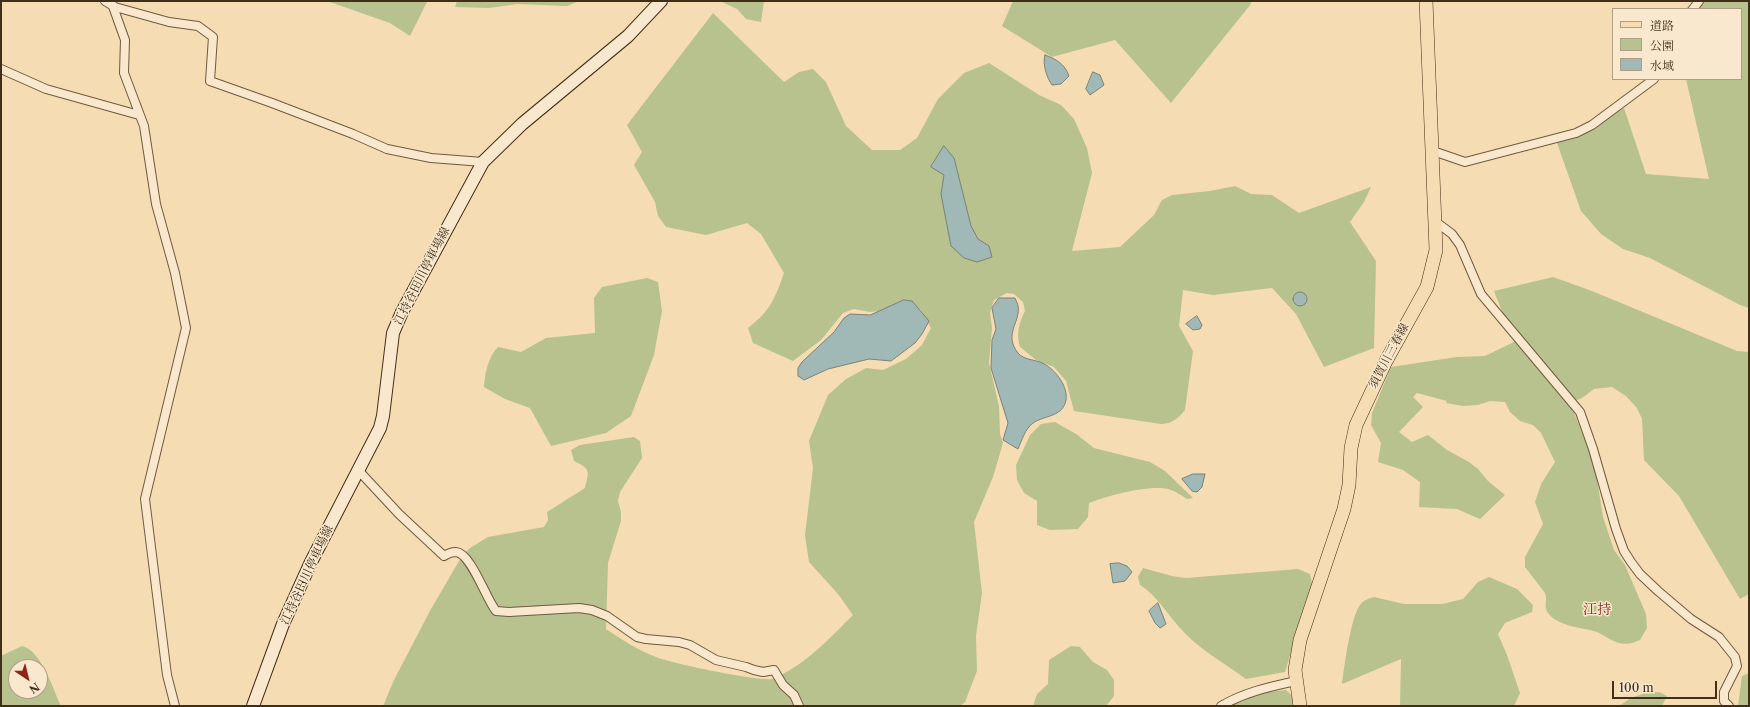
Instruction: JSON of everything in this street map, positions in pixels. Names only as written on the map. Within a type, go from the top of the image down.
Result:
[{"type":"main road","name":"江持谷田川停車場線","points":[[253,706],[283,624],[311,562],[380,428],[383,416],[394,333],[402,312],[482,162],[522,124],[628,36],[661,1]]},
{"type":"main road","name":"須賀川三春線","points":[[1300,706],[1296,681],[1296,659],[1300,640],[1347,496],[1351,448],[1356,425],[1386,361],[1427,288],[1436,250],[1426,1]]},
{"type":"street","points":[[105,1],[169,22],[198,26],[213,37],[210,81],[353,134],[387,149],[431,158],[482,162]]},
{"type":"street","points":[[113,4],[125,40],[124,73],[144,126],[156,204],[175,273],[186,328],[145,499],[167,675],[175,706]]},
{"type":"street","points":[[1,69],[46,89],[139,115]]},
{"type":"street","points":[[1433,151],[1465,162],[1576,132],[1592,125],[1653,80]]},
{"type":"street","points":[[1436,222],[1452,234],[1460,245],[1481,294],[1580,412],[1593,449],[1616,528],[1624,551],[1631,562],[1640,574],[1658,591],[1691,619],[1719,637],[1735,656],[1738,662],[1737,666],[1724,692],[1724,701],[1729,706]]},
{"type":"street","points":[[359,471],[399,514],[444,556],[456,552],[462,554],[472,567],[488,600],[496,611],[502,612],[579,608],[592,610],[607,616],[637,636],[646,639],[679,642],[690,645],[716,660],[746,666],[763,672],[774,670],[783,684],[794,695],[798,706]]},
{"type":"street","points":[[1221,706],[1243,694],[1269,686],[1296,681]]},
{"type":"green space","points":[[327,1],[427,2],[410,36],[390,23]]},
{"type":"green space","points":[[457,1],[579,1],[567,6],[517,4],[489,8],[455,7]]},
{"type":"green space","points":[[720,1],[764,1],[761,22],[746,19],[737,9]]},
{"type":"green space","points":[[1013,1],[1250,1],[1251,4],[1171,103],[1115,40],[1052,57],[1002,26]]},
{"type":"green space","points":[[1694,1],[1749,1],[1749,308],[1740,305],[1650,258],[1623,249],[1601,234],[1581,211],[1556,140],[1624,108],[1646,174],[1709,179],[1686,80],[1742,80],[1742,8],[1686,8]]},
{"type":"green space","points":[[713,13],[784,82],[799,72],[813,69],[826,82],[846,126],[872,150],[900,150],[917,138],[938,99],[964,73],[989,63],[1039,95],[1061,105],[1074,119],[1087,148],[1092,173],[1072,251],[1120,247],[1154,215],[1162,200],[1172,195],[1210,191],[1235,186],[1251,194],[1272,195],[1299,213],[1371,187],[1364,202],[1350,222],[1376,261],[1374,348],[1324,367],[1296,314],[1272,288],[1213,295],[1183,290],[1179,326],[1193,351],[1185,410],[1174,420],[1161,424],[1074,411],[1066,381],[1054,367],[1036,360],[1020,347],[1018,333],[1025,311],[1023,302],[1014,294],[1007,293],[994,300],[990,313],[992,328],[989,363],[999,406],[1000,434],[1003,443],[993,477],[974,522],[982,593],[976,636],[977,671],[965,702],[960,706],[383,706],[394,680],[431,609],[462,556],[470,548],[488,537],[544,527],[548,520],[547,512],[585,488],[588,474],[587,471],[583,466],[574,461],[571,450],[580,445],[634,437],[640,441],[642,458],[620,492],[618,501],[621,512],[621,521],[608,563],[606,629],[624,641],[664,660],[751,678],[772,679],[805,660],[853,615],[838,594],[809,562],[805,535],[813,468],[809,441],[828,395],[846,379],[866,368],[883,370],[906,359],[922,345],[931,328],[920,309],[906,304],[888,310],[870,312],[854,309],[843,313],[821,340],[793,361],[753,343],[748,328],[762,316],[771,304],[784,273],[761,234],[747,223],[706,235],[666,227],[658,216],[655,202],[634,165],[642,152],[627,125]]},
{"type":"green space","points":[[1553,277],[1592,291],[1737,351],[1749,352],[1749,594],[1740,599],[1679,496],[1644,460],[1642,419],[1637,408],[1626,396],[1612,387],[1594,389],[1582,398],[1570,403],[1590,452],[1596,473],[1603,517],[1614,550],[1625,565],[1646,614],[1647,628],[1640,640],[1630,643],[1619,643],[1597,632],[1564,624],[1553,618],[1548,613],[1545,593],[1525,567],[1525,557],[1543,524],[1535,502],[1541,484],[1555,462],[1541,433],[1533,425],[1520,421],[1510,412],[1505,402],[1490,401],[1478,405],[1463,406],[1446,403],[1447,401],[1417,393],[1413,397],[1423,407],[1399,432],[1412,442],[1428,435],[1447,450],[1469,462],[1478,469],[1488,481],[1505,495],[1480,519],[1457,509],[1419,507],[1420,482],[1403,470],[1378,462],[1381,443],[1371,425],[1372,413],[1391,367],[1457,357],[1485,356],[1514,342],[1494,291]]},
{"type":"green space","points":[[647,278],[658,282],[662,311],[654,355],[631,416],[606,433],[551,446],[530,408],[505,399],[484,387],[488,366],[498,347],[521,352],[546,338],[595,333],[594,298],[602,287]]},
{"type":"green space","points":[[1055,422],[1076,434],[1094,448],[1150,462],[1165,471],[1193,498],[1187,499],[1173,491],[1163,488],[1130,491],[1089,503],[1088,517],[1078,529],[1050,530],[1037,525],[1037,501],[1024,493],[1017,480],[1016,465],[1030,435],[1041,424]]},
{"type":"green space","points":[[1143,568],[1172,576],[1186,578],[1298,569],[1310,574],[1312,583],[1285,672],[1246,679],[1211,655],[1186,635],[1156,599],[1140,585],[1138,577]]},
{"type":"green space","points":[[1489,577],[1517,589],[1533,605],[1532,612],[1505,623],[1498,634],[1520,693],[1514,706],[1400,706],[1401,659],[1342,684],[1351,629],[1357,610],[1364,601],[1374,597],[1404,604],[1442,604],[1463,599],[1478,582]]},
{"type":"green space","points":[[22,646],[29,649],[38,659],[8,659],[8,699],[48,699],[48,676],[61,706],[1,706],[1,656]]},
{"type":"green space","points":[[1071,646],[1080,647],[1093,662],[1107,670],[1114,680],[1114,696],[1106,706],[1033,706],[1037,694],[1048,684],[1049,660]]},
{"type":"green space","points":[[1749,673],[1749,706],[1738,706],[1742,676]]},
{"type":"green space","points":[[1286,690],[1291,695],[1295,706],[1231,706],[1267,692]]},
{"type":"green space","points":[[1648,692],[1659,692],[1667,696],[1662,706],[1619,706],[1631,698]]},
{"type":"water","points":[[1045,55],[1060,62],[1065,68],[1069,76],[1061,84],[1052,85],[1050,82],[1045,67]]},
{"type":"water","points":[[1093,72],[1100,75],[1104,85],[1090,95],[1086,89]]},
{"type":"water","points":[[944,146],[954,158],[971,226],[978,239],[989,246],[992,257],[977,262],[964,258],[951,246],[941,194],[944,175],[931,167]]},
{"type":"water","points":[[1300,292],[1305,294],[1307,299],[1305,304],[1300,306],[1295,304],[1293,299],[1295,294]]},
{"type":"water","points":[[999,298],[1015,298],[1018,304],[1018,312],[1012,334],[1012,340],[1018,353],[1021,356],[1043,363],[1050,368],[1061,380],[1066,395],[1064,406],[1061,410],[1030,425],[1018,449],[1003,440],[1008,423],[991,368],[992,340],[996,329],[992,308]]},
{"type":"water","points":[[904,300],[912,301],[929,321],[915,343],[891,361],[869,359],[828,369],[804,380],[798,376],[798,368],[802,362],[834,332],[844,318],[850,314],[870,315]]},
{"type":"water","points":[[1197,316],[1202,325],[1200,329],[1193,330],[1186,324]]},
{"type":"water","points":[[1193,474],[1205,474],[1202,487],[1197,492],[1192,491],[1182,479]]},
{"type":"water","points":[[1119,563],[1127,566],[1132,572],[1125,581],[1113,583],[1110,564]]},
{"type":"water","points":[[1158,603],[1166,624],[1160,628],[1155,623],[1149,611]]},
{"type":"district","name":"江持","points":[[1597,610]]}]
